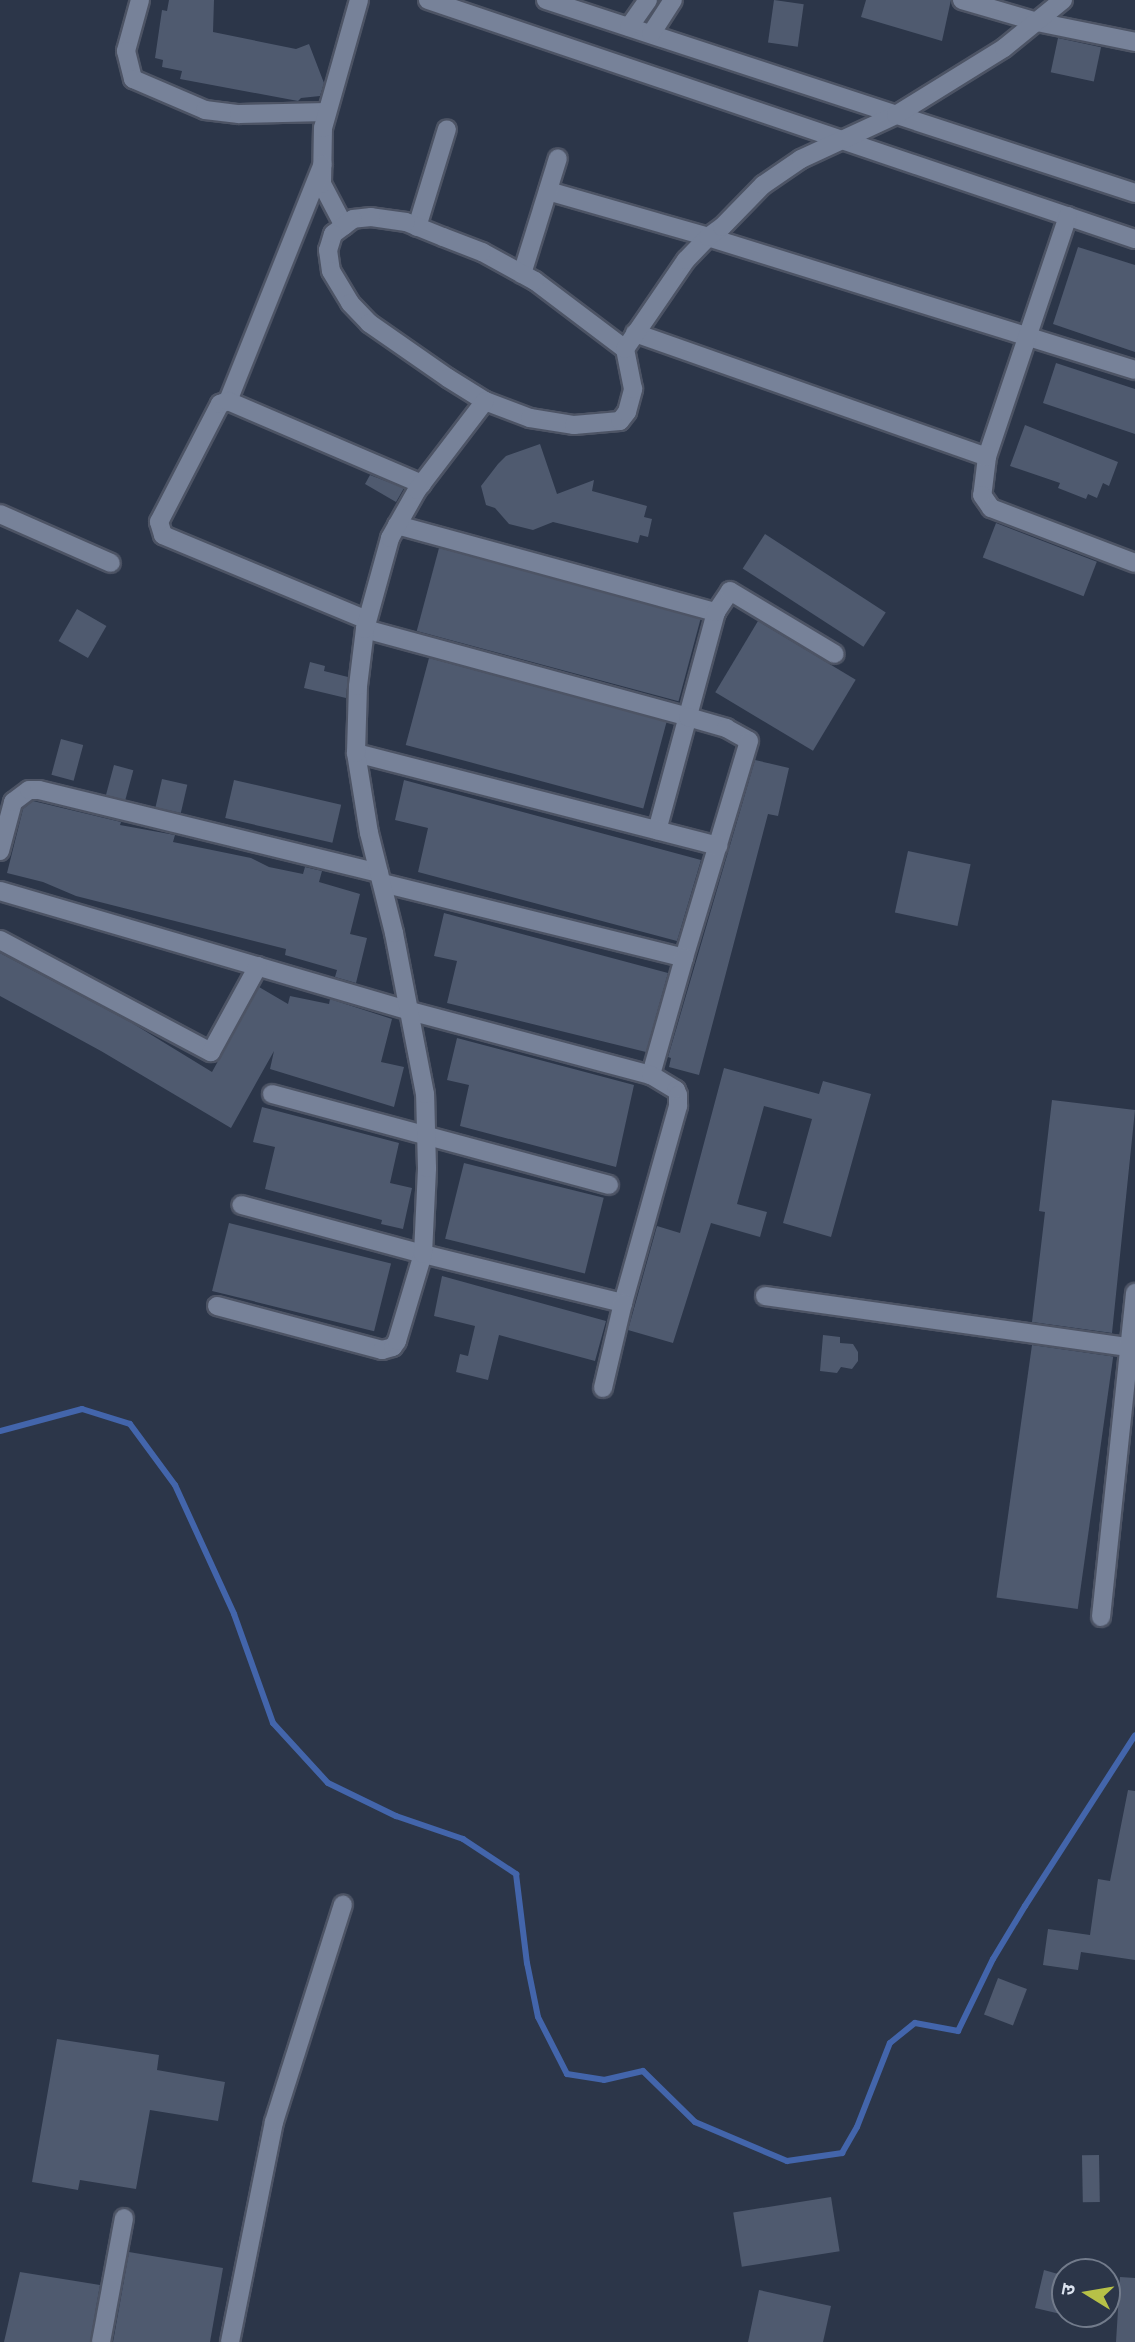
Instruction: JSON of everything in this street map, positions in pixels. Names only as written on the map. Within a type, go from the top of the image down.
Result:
[{"type":"street","points":[[140,0],[126,51],[134,79],[205,110],[239,114],[327,112]]},
{"type":"street","points":[[344,226],[322,184],[323,128],[359,0]]},
{"type":"street","points":[[428,0],[1135,239]]},
{"type":"street","points":[[547,0],[1135,193]]},
{"type":"street","points":[[629,27],[648,0]]},
{"type":"street","points":[[651,34],[673,0]]},
{"type":"street","points":[[962,0],[1037,22],[1135,43]]},
{"type":"street","points":[[987,457],[630,341],[522,274],[482,253],[417,227],[370,217],[353,219],[333,233],[328,250],[331,271],[351,303],[369,323],[485,401],[530,418],[574,425],[620,421],[627,412],[632,389],[630,341],[686,260],[708,237],[722,227],[763,186],[801,159],[896,115],[1004,48],[1063,0]]},
{"type":"street","points":[[417,227],[447,129]]},
{"type":"street","points":[[522,274],[558,158]]},
{"type":"street","points":[[228,401],[323,164]]},
{"type":"street","points":[[548,191],[1030,335],[1135,370]]},
{"type":"street","points":[[1068,216],[987,457],[982,495],[991,508],[1135,563]]},
{"type":"street","points":[[422,484],[228,401],[220,404],[159,522],[160,531],[366,625],[726,728],[749,741],[651,1075]]},
{"type":"street","points":[[217,1306],[387,1350],[397,1342],[423,1254],[425,1094],[410,1011],[369,833],[356,753],[358,686],[366,625],[379,573],[397,525],[422,484],[485,401]]},
{"type":"street","points":[[0,514],[111,563]]},
{"type":"street","points":[[397,525],[716,612]]},
{"type":"street","points":[[657,830],[716,612],[730,591],[835,653]]},
{"type":"street","points":[[356,753],[718,846]]},
{"type":"street","points":[[0,851],[13,802],[29,790],[39,790],[684,958]]},
{"type":"street","points":[[1,891],[410,1011],[651,1075],[676,1090],[678,1106],[623,1303],[603,1388]]},
{"type":"street","points":[[0,940],[211,1052],[258,967]]},
{"type":"street","points":[[272,1094],[609,1185]]},
{"type":"street","points":[[242,1205],[423,1254],[623,1303]]},
{"type":"street","points":[[1101,1617],[1135,1293]]},
{"type":"street","points":[[765,1296],[1131,1349]]},
{"type":"street","points":[[1116,1461],[1135,1464]]},
{"type":"street","points":[[230,2342],[274,2122],[343,1905]]},
{"type":"street","points":[[102,2342],[124,2218]]},
{"type":"building","points":[[169,0],[214,0],[213,32],[296,49],[309,44],[324,83],[320,96],[301,98],[298,101],[180,79],[182,71],[162,67],[163,60],[155,58],[162,10],[167,11]]},
{"type":"building","points":[[774,0],[804,4],[798,47],[768,43]]},
{"type":"building","points":[[866,0],[951,0],[942,41],[861,17]]},
{"type":"building","points":[[1058,38],[1101,47],[1094,81],[1051,72]]},
{"type":"building","points":[[1078,247],[1135,265],[1135,352],[1053,324]]},
{"type":"building","points":[[1056,363],[1135,389],[1135,434],[1043,403]]},
{"type":"building","points":[[1025,425],[1118,462],[1109,486],[1103,483],[1097,498],[1088,494],[1086,499],[1058,488],[1060,483],[1010,466]]},
{"type":"building","points":[[540,444],[557,494],[594,480],[592,491],[647,506],[644,517],[652,519],[648,537],[640,535],[638,543],[553,522],[533,530],[509,524],[495,508],[486,505],[481,486],[498,464],[506,456]]},
{"type":"building","points":[[370,475],[404,488],[396,502],[365,484]]},
{"type":"building","points":[[996,523],[1097,562],[1084,596],[983,558]]},
{"type":"building","points":[[765,534],[886,612],[863,647],[743,568]]},
{"type":"building","points":[[439,548],[701,618],[679,701],[417,631]]},
{"type":"building","points":[[77,609],[106,626],[88,658],[58,641]]},
{"type":"building","points":[[758,621],[856,680],[813,751],[715,692]]},
{"type":"building","points":[[429,658],[667,722],[643,809],[406,745]]},
{"type":"building","points":[[310,662],[325,666],[324,671],[348,677],[346,698],[304,688]]},
{"type":"building","points":[[61,739],[83,745],[74,781],[51,775]]},
{"type":"building","points":[[755,760],[789,768],[778,816],[768,814],[699,1075],[669,1067],[671,1058],[668,1057]]},
{"type":"building","points":[[114,765],[133,770],[125,800],[106,795]]},
{"type":"building","points":[[162,779],[187,785],[181,813],[155,807]]},
{"type":"building","points":[[234,780],[341,805],[332,843],[225,818]]},
{"type":"building","points":[[404,780],[701,860],[677,941],[418,872],[428,828],[395,820]]},
{"type":"building","points":[[33,801],[121,822],[120,825],[175,835],[173,842],[251,858],[269,867],[303,874],[305,867],[322,871],[319,882],[360,894],[350,934],[367,938],[356,983],[335,977],[337,970],[285,955],[286,949],[76,896],[43,882],[7,873],[23,809]]},
{"type":"building","points":[[908,851],[971,864],[958,926],[895,913]]},
{"type":"building","points":[[444,913],[668,973],[646,1052],[447,1003],[457,961],[434,956]]},
{"type":"building","points":[[0,953],[132,1023],[212,1072],[259,987],[288,1004],[290,996],[329,1004],[330,999],[392,1019],[381,1062],[404,1067],[394,1107],[270,1069],[274,1051],[231,1128],[101,1051],[0,996]]},
{"type":"building","points":[[457,1038],[634,1085],[616,1167],[460,1126],[469,1085],[447,1080]]},
{"type":"building","points":[[724,1068],[819,1094],[823,1081],[871,1094],[831,1237],[783,1223],[812,1119],[764,1106],[737,1204],[767,1212],[760,1237],[711,1223],[673,1343],[628,1330],[657,1226],[680,1233]]},
{"type":"building","points":[[1052,1100],[1135,1110],[1112,1333],[1032,1322],[1045,1212],[1039,1211]]},
{"type":"building","points":[[262,1107],[399,1143],[390,1183],[412,1188],[403,1229],[381,1224],[382,1220],[265,1189],[275,1147],[253,1142]]},
{"type":"building","points":[[464,1163],[604,1198],[585,1274],[445,1239]]},
{"type":"building","points":[[229,1223],[391,1263],[374,1331],[212,1291]]},
{"type":"building","points":[[442,1276],[606,1321],[595,1361],[499,1335],[488,1380],[456,1372],[460,1354],[468,1356],[475,1326],[434,1316]]},
{"type":"building","points":[[823,1335],[840,1337],[840,1343],[853,1344],[858,1352],[858,1361],[852,1369],[841,1367],[837,1373],[820,1371]]},
{"type":"building","points":[[1032,1345],[1113,1356],[1078,1609],[997,1598]]},
{"type":"building","points":[[1128,1790],[1135,1791],[1135,1960],[1081,1952],[1078,1970],[1043,1965],[1048,1929],[1090,1935],[1098,1879],[1110,1881]]},
{"type":"building","points":[[998,1978],[1027,1989],[1013,2026],[984,2014]]},
{"type":"building","points":[[57,2039],[159,2055],[157,2070],[225,2082],[218,2121],[150,2110],[136,2189],[80,2180],[78,2190],[32,2182]]},
{"type":"building","points":[[1082,2155],[1099,2155],[1100,2202],[1083,2202]]},
{"type":"building","points":[[831,2197],[840,2251],[742,2267],[733,2212]]},
{"type":"building","points":[[129,2252],[223,2268],[210,2342],[113,2342]]},
{"type":"building","points":[[1044,2270],[1051,2272],[1051,2312],[1035,2308]]},
{"type":"building","points":[[20,2272],[100,2285],[90,2342],[4,2342]]},
{"type":"building","points":[[1121,2277],[1135,2278],[1135,2342],[1116,2342],[1117,2328],[1121,2328]]},
{"type":"building","points":[[759,2290],[831,2306],[823,2342],[748,2342]]},
{"type":"waterway","points":[[0,1431],[82,1409],[130,1424],[175,1485],[234,1614],[273,1723],[328,1783],[396,1816],[463,1839],[516,1874],[527,1963],[538,2017],[567,2074],[604,2080],[643,2071],[695,2122],[787,2161],[842,2153],[857,2127],[890,2043],[915,2023],[958,2031],[993,1959],[1135,1735]]}]
